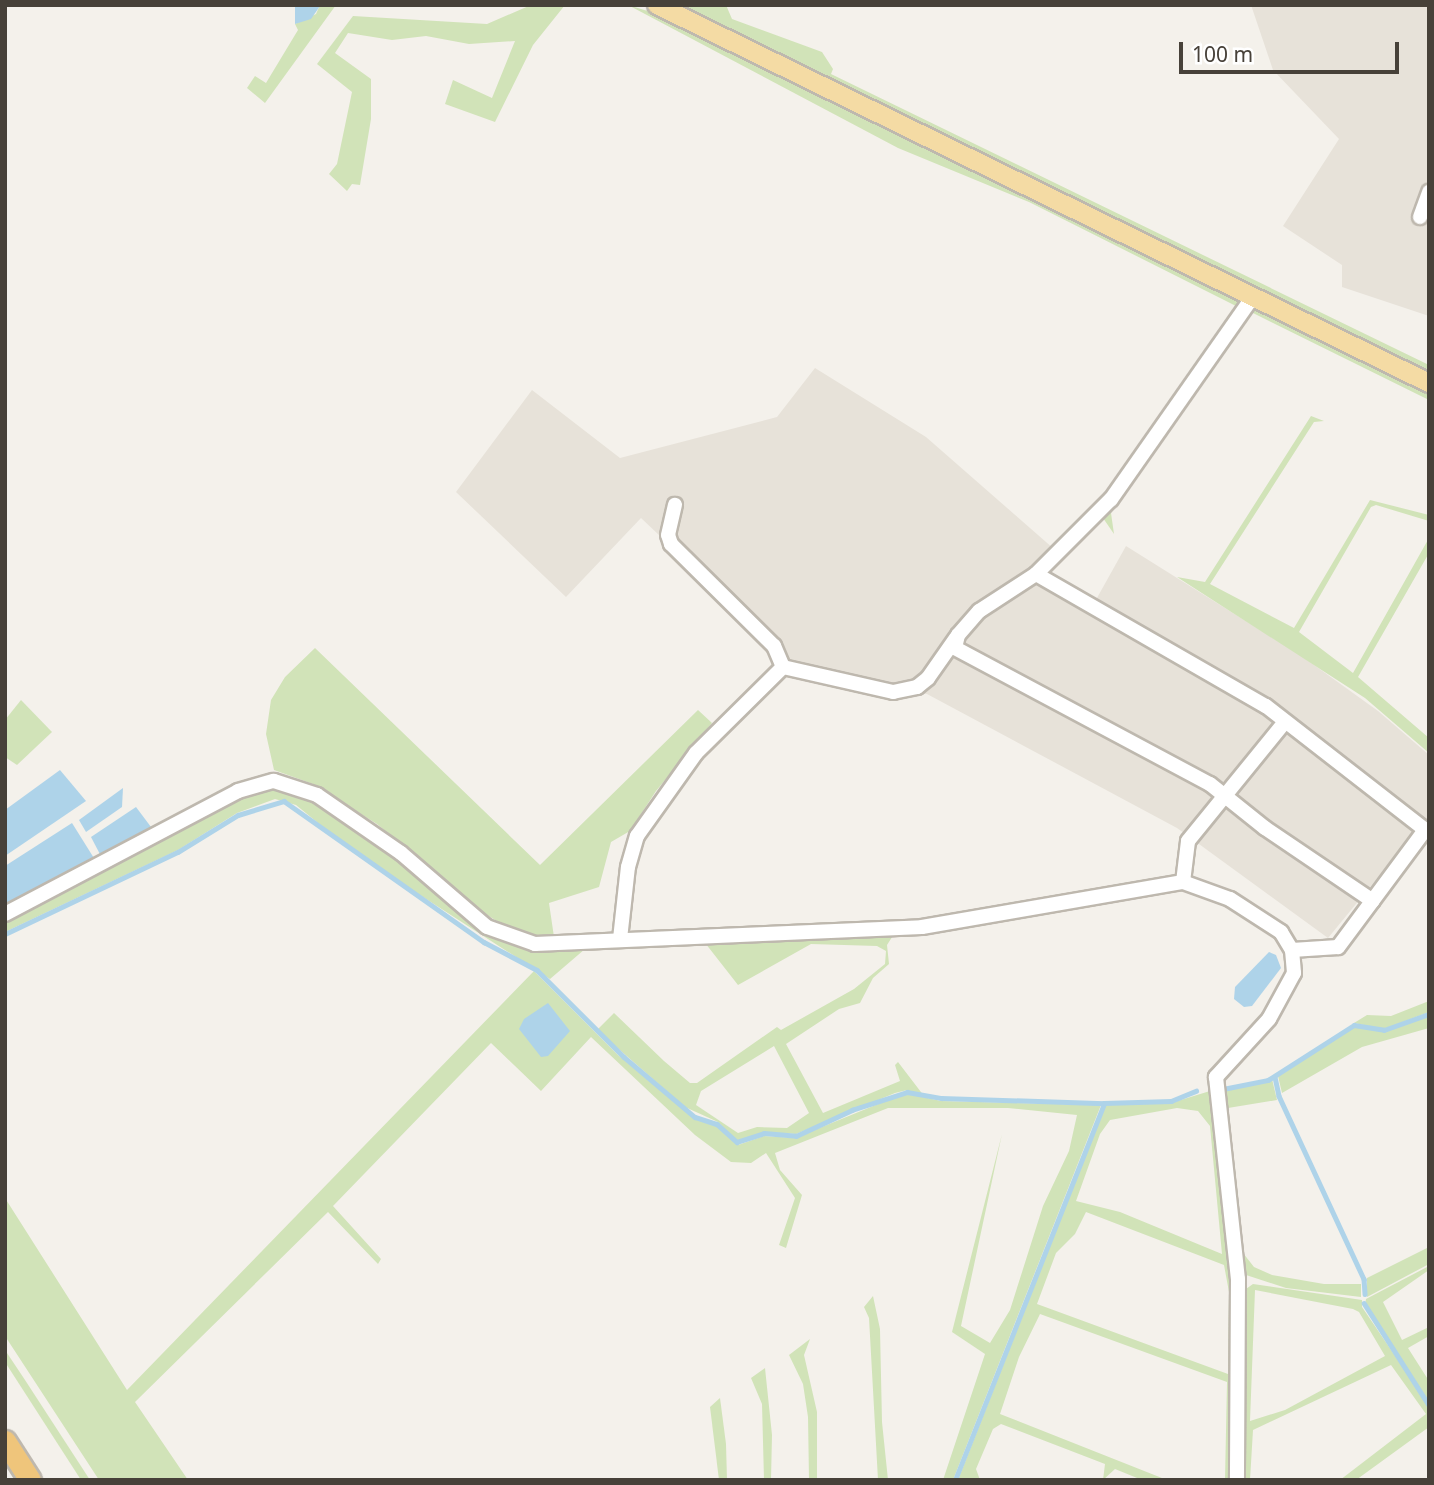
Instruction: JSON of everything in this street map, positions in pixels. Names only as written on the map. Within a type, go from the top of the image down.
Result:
[{"type":"highway","points":[[5,1441],[30,1480]]},
{"type":"main road","points":[[657,5],[1429,383]]},
{"type":"street","points":[[1420,217],[1429,192]]},
{"type":"street","points":[[783,667],[879,693],[906,690],[928,678],[958,635],[979,611],[1036,574],[1111,499],[1252,298]]},
{"type":"street","points":[[675,505],[668,535],[671,544],[774,646],[783,667]]},
{"type":"street","points":[[1036,574],[1266,706],[1284,723],[1425,830],[1338,947],[1292,950]]},
{"type":"street","points":[[958,635],[955,648],[969,659],[1228,797],[1265,828],[1373,901]]},
{"type":"street","points":[[620,939],[628,867],[637,836],[696,753],[783,667]]},
{"type":"street","points":[[1182,882],[1188,841],[1228,797],[1284,723]]},
{"type":"street","points":[[5,914],[238,791],[274,781],[317,795],[401,853],[465,911],[498,934],[548,944],[922,928],[1182,882],[1230,898],[1263,917],[1282,932],[1292,950],[1294,973],[1269,1019],[1216,1077],[1238,1279],[1237,1480]]},
{"type":"shaded area","points":[[1251,5],[1429,5],[1429,316],[1342,287],[1342,265],[1283,226],[1339,139],[1273,70]]},
{"type":"shaded area","points":[[815,368],[926,437],[1054,549],[1038,582],[1088,614],[1126,546],[1303,657],[1378,711],[1429,755],[1429,829],[1416,831],[1328,938],[1177,828],[927,694],[880,688],[793,662],[641,518],[566,597],[456,492],[532,390],[620,458],[777,417]]},
{"type":"green space","points":[[320,5],[336,5],[265,103],[247,88],[255,76],[266,83],[298,30],[295,24],[316,14]]},
{"type":"green space","points":[[531,5],[565,5],[533,45],[495,122],[445,104],[453,80],[492,98],[515,41],[469,44],[426,36],[392,40],[348,33],[335,53],[371,79],[371,119],[360,185],[352,184],[347,191],[329,174],[337,164],[352,92],[317,64],[353,16],[487,24]]},
{"type":"green space","points":[[628,5],[654,13],[1244,302],[1240,308],[1029,202],[898,148]]},
{"type":"green space","points":[[676,5],[726,5],[732,19],[822,52],[833,69],[831,74],[1429,365],[1429,377]]},
{"type":"green space","points":[[1254,302],[1429,389],[1429,400],[1251,312],[1111,513],[1114,534],[1103,518]]},
{"type":"green space","points":[[1311,416],[1324,421],[1314,422],[1210,584],[1294,628],[1370,500],[1429,515],[1429,521],[1376,505],[1371,507],[1299,632],[1353,673],[1429,538],[1429,553],[1358,677],[1429,738],[1429,753],[1365,698],[1177,577],[1205,582]]},
{"type":"green space","points":[[315,648],[540,865],[698,710],[712,723],[656,791],[630,831],[611,842],[599,887],[549,903],[554,937],[538,938],[509,929],[478,909],[377,824],[313,784],[274,770],[266,734],[271,700],[285,677]]},
{"type":"green space","points":[[21,700],[52,732],[17,765],[5,757],[5,720]]},
{"type":"green space","points":[[262,785],[297,788],[397,856],[495,935],[592,943],[550,979],[355,853],[296,805],[275,799],[237,813],[178,850],[5,932],[5,918]]},
{"type":"green space","points":[[894,934],[887,945],[889,964],[873,978],[860,1003],[839,1009],[786,1044],[823,1113],[900,1081],[895,1065],[898,1062],[924,1096],[907,1090],[796,1134],[764,1132],[737,1141],[718,1122],[685,1107],[597,1030],[614,1013],[690,1083],[697,1083],[777,1027],[781,1030],[854,989],[885,964],[886,951],[877,946],[811,944],[738,985],[702,939]],"holes":[[[774,1046],[809,1113],[787,1128],[757,1127],[738,1133],[696,1105],[701,1091]]]},
{"type":"green space","points":[[534,971],[618,1055],[695,1119],[712,1122],[738,1145],[764,1136],[795,1138],[905,1093],[941,1101],[1101,1105],[953,1480],[943,1480],[985,1354],[952,1332],[1002,1134],[961,1326],[990,1343],[1010,1310],[1043,1206],[1069,1151],[1077,1115],[1008,1108],[888,1108],[775,1153],[780,1170],[802,1195],[786,1248],[779,1245],[795,1198],[766,1153],[751,1163],[731,1162],[695,1135],[591,1037],[541,1091],[491,1043],[333,1206],[381,1259],[378,1264],[328,1212],[135,1402],[188,1480],[99,1480],[5,1336],[5,1198],[127,1390]]},
{"type":"green space","points":[[1429,1001],[1429,1012],[1384,1029],[1354,1023],[1367,1015],[1391,1016]]},
{"type":"green space","points":[[1429,1015],[1429,1028],[1362,1047],[1282,1093],[1278,1076],[1354,1026],[1384,1031]]},
{"type":"green space","points":[[1272,1079],[1277,1100],[1228,1108],[1243,1253],[1254,1267],[1272,1275],[1324,1284],[1361,1284],[1361,1297],[1286,1288],[1243,1274],[1223,1090]]},
{"type":"green space","points":[[1210,1091],[1235,1280],[1235,1480],[1225,1480],[1227,1382],[1040,1314],[1019,1357],[1000,1414],[1167,1480],[1142,1480],[1115,1469],[1103,1480],[1105,1464],[1001,1424],[993,1429],[976,1469],[980,1480],[958,1480],[1106,1104],[1171,1103]],"holes":[[[1177,1108],[1198,1111],[1210,1126],[1222,1254],[1120,1212],[1076,1201],[1100,1134],[1110,1120]],[[1086,1212],[1224,1265],[1229,1292],[1228,1374],[1037,1304],[1056,1253],[1075,1234]]]},
{"type":"green space","points":[[1429,1247],[1429,1264],[1367,1297],[1367,1278]]},
{"type":"green space","points":[[1429,1266],[1429,1270],[1383,1302],[1402,1340],[1429,1327],[1429,1336],[1408,1348],[1429,1381],[1429,1402],[1365,1305],[1366,1299]]},
{"type":"green space","points":[[1253,1284],[1362,1300],[1362,1307],[1429,1406],[1429,1427],[1356,1480],[1340,1480],[1426,1414],[1391,1365],[1253,1430],[1250,1480],[1241,1480],[1243,1291]],"holes":[[[1255,1290],[1359,1312],[1385,1356],[1285,1410],[1250,1421]]]},
{"type":"green space","points":[[873,1296],[880,1329],[882,1422],[888,1480],[878,1480],[869,1318],[864,1307]]},
{"type":"green space","points":[[810,1339],[804,1355],[817,1412],[817,1480],[809,1480],[808,1417],[803,1384],[789,1355]]},
{"type":"green space","points":[[5,1350],[90,1480],[81,1480],[5,1362]]},
{"type":"green space","points":[[765,1368],[772,1435],[771,1480],[764,1480],[762,1404],[751,1378]]},
{"type":"green space","points":[[720,1398],[727,1480],[719,1480],[710,1407]]},
{"type":"water","points":[[295,5],[320,6],[311,19],[295,24]]},
{"type":"water","points":[[60,770],[86,801],[5,856],[5,810]]},
{"type":"water","points":[[123,788],[122,807],[86,832],[79,820]]},
{"type":"water","points":[[136,807],[154,831],[103,860],[91,837]]},
{"type":"water","points":[[72,823],[97,863],[5,909],[5,866]]},
{"type":"water","points":[[1269,952],[1276,955],[1281,968],[1252,1006],[1244,1007],[1234,999],[1235,987]]},
{"type":"water","points":[[548,1003],[570,1031],[548,1056],[541,1057],[519,1029],[524,1019]]},
{"type":"waterway","points":[[5,934],[178,852],[238,815],[284,801],[484,942],[537,970],[624,1057],[695,1117],[717,1124],[737,1142],[764,1133],[796,1136],[852,1110],[907,1092],[941,1098],[1104,1103]]},
{"type":"waterway","points":[[1223,1089],[1268,1080],[1354,1025],[1384,1030],[1429,1014]]},
{"type":"waterway","points":[[1275,1077],[1279,1096],[1364,1279],[1365,1294]]},
{"type":"waterway","points":[[955,1480],[1104,1103],[1171,1101],[1196,1091]]},
{"type":"waterway","points":[[1364,1303],[1429,1405]]}]
